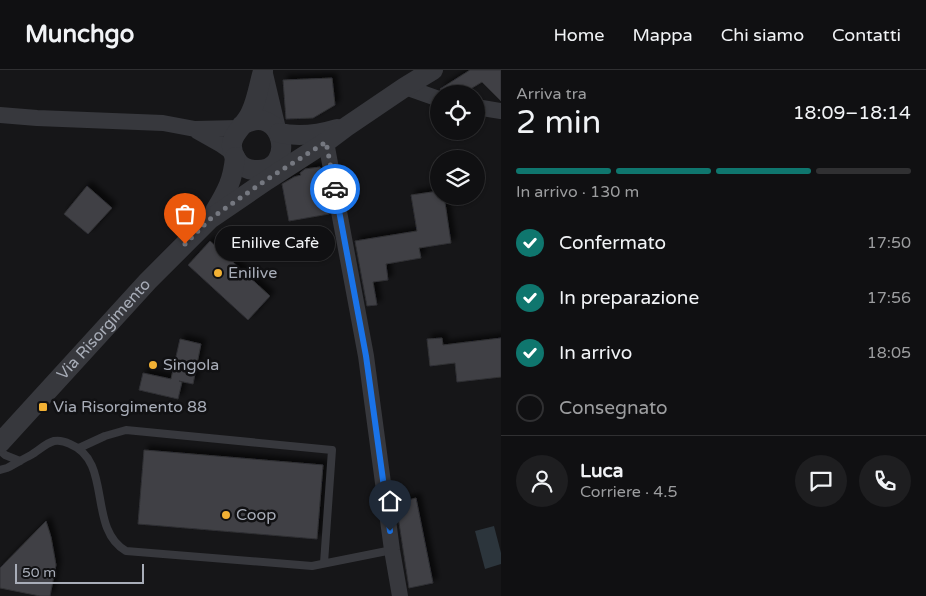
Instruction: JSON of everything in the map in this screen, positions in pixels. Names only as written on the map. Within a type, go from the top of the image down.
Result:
[{"type":"street","points":[[263,71],[251,112],[233,138],[232,148],[238,162],[246,168],[258,170],[271,169],[300,158],[433,70]]},
{"type":"street","points":[[210,219],[271,169],[282,148],[263,71]]},
{"type":"street","points":[[405,87],[430,96]]},
{"type":"street","points":[[485,108],[501,111]]},
{"type":"street","points":[[0,114],[37,118],[162,123],[195,129],[240,127],[253,121],[260,121],[271,125],[277,131],[292,135],[317,135],[346,127]]},
{"type":"street","points":[[195,129],[234,155]]},
{"type":"street","points":[[326,142],[366,356],[400,596]]},
{"type":"street","points":[[210,219],[228,190],[233,175],[234,155]]},
{"type":"street","name":"Via Risorgimento","points":[[0,444],[148,281],[210,219]]},
{"type":"lane","points":[[79,448],[105,436],[126,430],[332,450],[324,563]]},
{"type":"lane","points":[[0,470],[55,441],[67,442],[79,448],[88,456],[94,471],[101,506],[109,532],[118,546],[126,551],[312,566],[392,550]]},
{"type":"lane","points":[[0,450],[5,455],[20,461]]},
{"type":"shaded area","points":[[494,526],[501,553],[501,564],[485,569],[475,531]]},
{"type":"building","points":[[470,70],[501,70],[501,101],[482,82],[477,85],[446,85]]},
{"type":"building","points":[[332,78],[335,105],[313,118],[286,119],[283,80]]},
{"type":"building","points":[[320,167],[329,214],[289,221],[282,184],[301,175],[300,173],[305,169]]},
{"type":"building","points":[[87,186],[112,208],[88,234],[64,214]]},
{"type":"building","points":[[430,192],[430,205],[445,205],[451,243],[419,248],[421,258],[386,264],[388,280],[373,282],[377,305],[367,306],[355,241],[417,231],[411,195]]},
{"type":"building","points":[[210,241],[270,296],[248,320],[188,265]]},
{"type":"building","points":[[442,338],[443,345],[501,338],[501,377],[457,382],[455,363],[430,366],[427,339]]},
{"type":"building","points":[[180,339],[201,344],[193,384],[179,381],[182,382],[178,399],[139,390],[143,373],[171,379]]},
{"type":"building","points":[[144,450],[323,465],[317,539],[138,524]]},
{"type":"building","points":[[416,498],[433,583],[409,588],[396,503]]},
{"type":"building","points":[[46,521],[56,565],[50,596],[40,596],[0,588],[0,568]]},
{"type":"way so far","points":[[185,244],[210,219],[232,203],[326,142],[335,189]]},
{"type":"place","name":"Enilive Cafè","points":[[185,244]]},
{"type":"place","name":"Enilive","points":[[218,273]]},
{"type":"place","name":"Singola","points":[[153,365]]},
{"type":"place","name":"Via Risorgimento 88","points":[[43,407]]},
{"type":"place","name":"Coop","points":[[226,515]]},
{"type":"route","points":[[335,189],[366,356],[390,531]]}]
